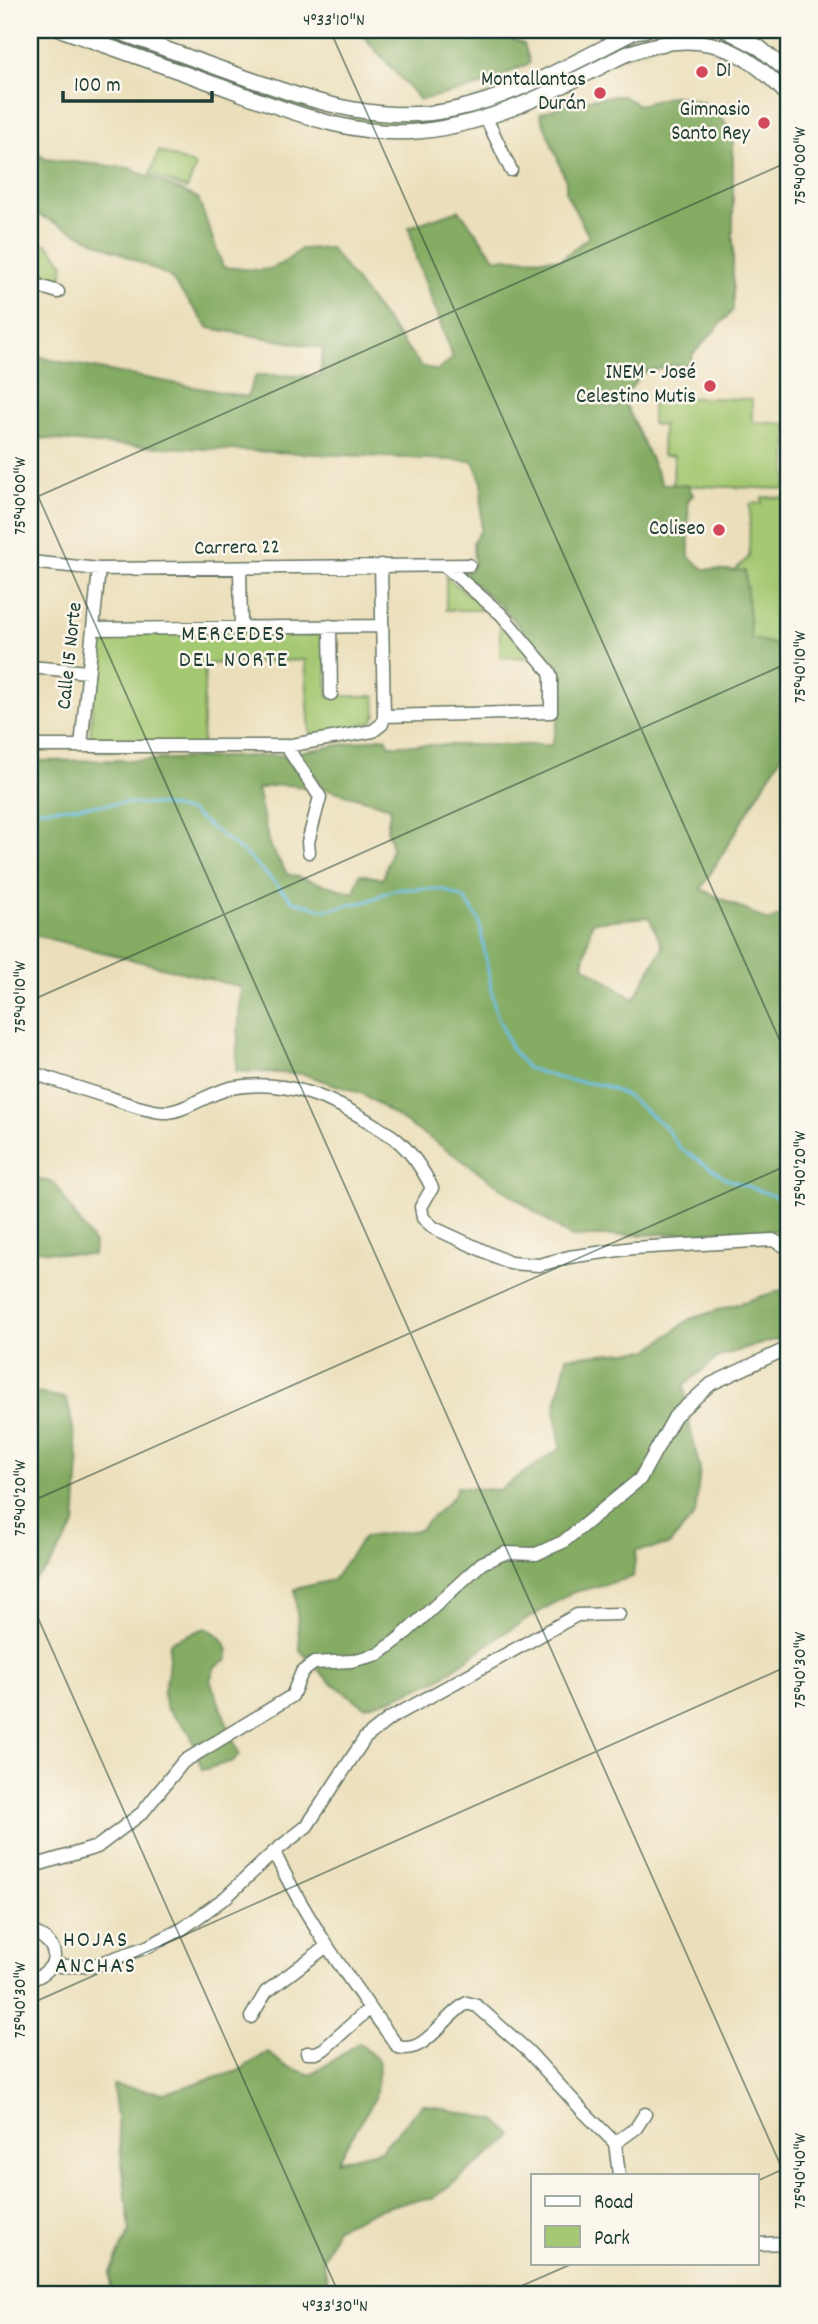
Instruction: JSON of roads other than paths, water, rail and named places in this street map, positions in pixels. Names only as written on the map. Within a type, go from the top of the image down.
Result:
[{"type":"main road","points":[[62,30],[343,127],[386,132],[422,131],[486,118],[524,105],[641,48],[681,41],[714,43],[734,53],[751,62],[788,96]]},
{"type":"main road","points":[[113,30],[330,106],[386,115],[456,109],[517,90],[645,30]]},
{"type":"main road","points":[[726,30],[742,33],[788,72]]},
{"type":"street","points":[[734,53],[742,33]]},
{"type":"street","points":[[486,118],[511,170]]},
{"type":"street","points":[[30,283],[58,292]]},
{"type":"street","name":"Carrera 22","points":[[30,562],[99,569],[468,565]]},
{"type":"street","points":[[30,746],[286,746],[373,732],[382,724],[384,716],[381,565]]},
{"type":"street","points":[[384,716],[551,712],[549,671],[501,614],[445,566]]},
{"type":"street","name":"Calle 15 Norte","points":[[80,746],[99,569]]},
{"type":"street","points":[[240,569],[241,627]]},
{"type":"street","points":[[330,626],[331,694]]},
{"type":"street","points":[[94,629],[382,626]]},
{"type":"street","points":[[30,667],[88,672]]},
{"type":"street","points":[[286,746],[320,797],[308,842],[309,852]]},
{"type":"street","points":[[30,1072],[141,1108],[164,1112],[177,1111],[224,1089],[238,1086],[289,1088],[321,1096],[354,1112],[398,1140],[424,1172],[432,1188],[421,1207],[423,1218],[434,1228],[510,1263],[540,1265],[569,1257],[633,1248],[772,1240],[788,1248]]},
{"type":"street","points":[[30,1867],[97,1847],[142,1813],[183,1762],[292,1696],[302,1672],[314,1663],[351,1661],[379,1654],[482,1563],[505,1553],[536,1554],[563,1542],[640,1479],[676,1416],[711,1384],[788,1348]]},
{"type":"street","points":[[53,1963],[60,1966],[92,1966],[147,1947],[182,1929],[226,1897],[274,1852],[307,1826],[365,1738],[388,1718],[577,1615],[619,1614]]},
{"type":"street","points":[[274,1852],[285,1876],[327,1946],[398,2047],[408,2050],[418,2047],[458,2008],[467,2003],[477,2006],[528,2051],[615,2143],[619,2174]]},
{"type":"street","points":[[30,1931],[44,1936],[52,1945],[53,1963],[48,1971],[30,1980]]},
{"type":"street","points":[[251,2017],[267,1992],[327,1946]]},
{"type":"street","points":[[307,2053],[324,2049],[370,2008]]},
{"type":"street","points":[[615,2143],[636,2127],[645,2114]]},
{"type":"street","points":[[758,2244],[788,2243]]},
{"type":"waterway","points":[[30,810],[126,803],[161,805],[191,812],[249,857],[293,901],[325,910],[368,901],[401,889],[442,889],[464,898],[479,920],[495,1010],[511,1048],[527,1068],[562,1079],[603,1085],[627,1096],[664,1126],[680,1148],[727,1179],[788,1201]]},
{"type":"place","name":"D1","points":[[702,72]]},
{"type":"place","name":"Montallantas Durán","points":[[600,93]]},
{"type":"place","name":"Gimnasio Santo Rey","points":[[764,123]]},
{"type":"place","name":"INEM - José Celestino Mutis","points":[[710,386]]},
{"type":"place","name":"Coliseo","points":[[719,530]]},
{"type":"district","name":"MERCEDES DEL NORTE","points":[[234,648]]},
{"type":"district","name":"HOJAS ANCHAS","points":[[96,1954]]}]
